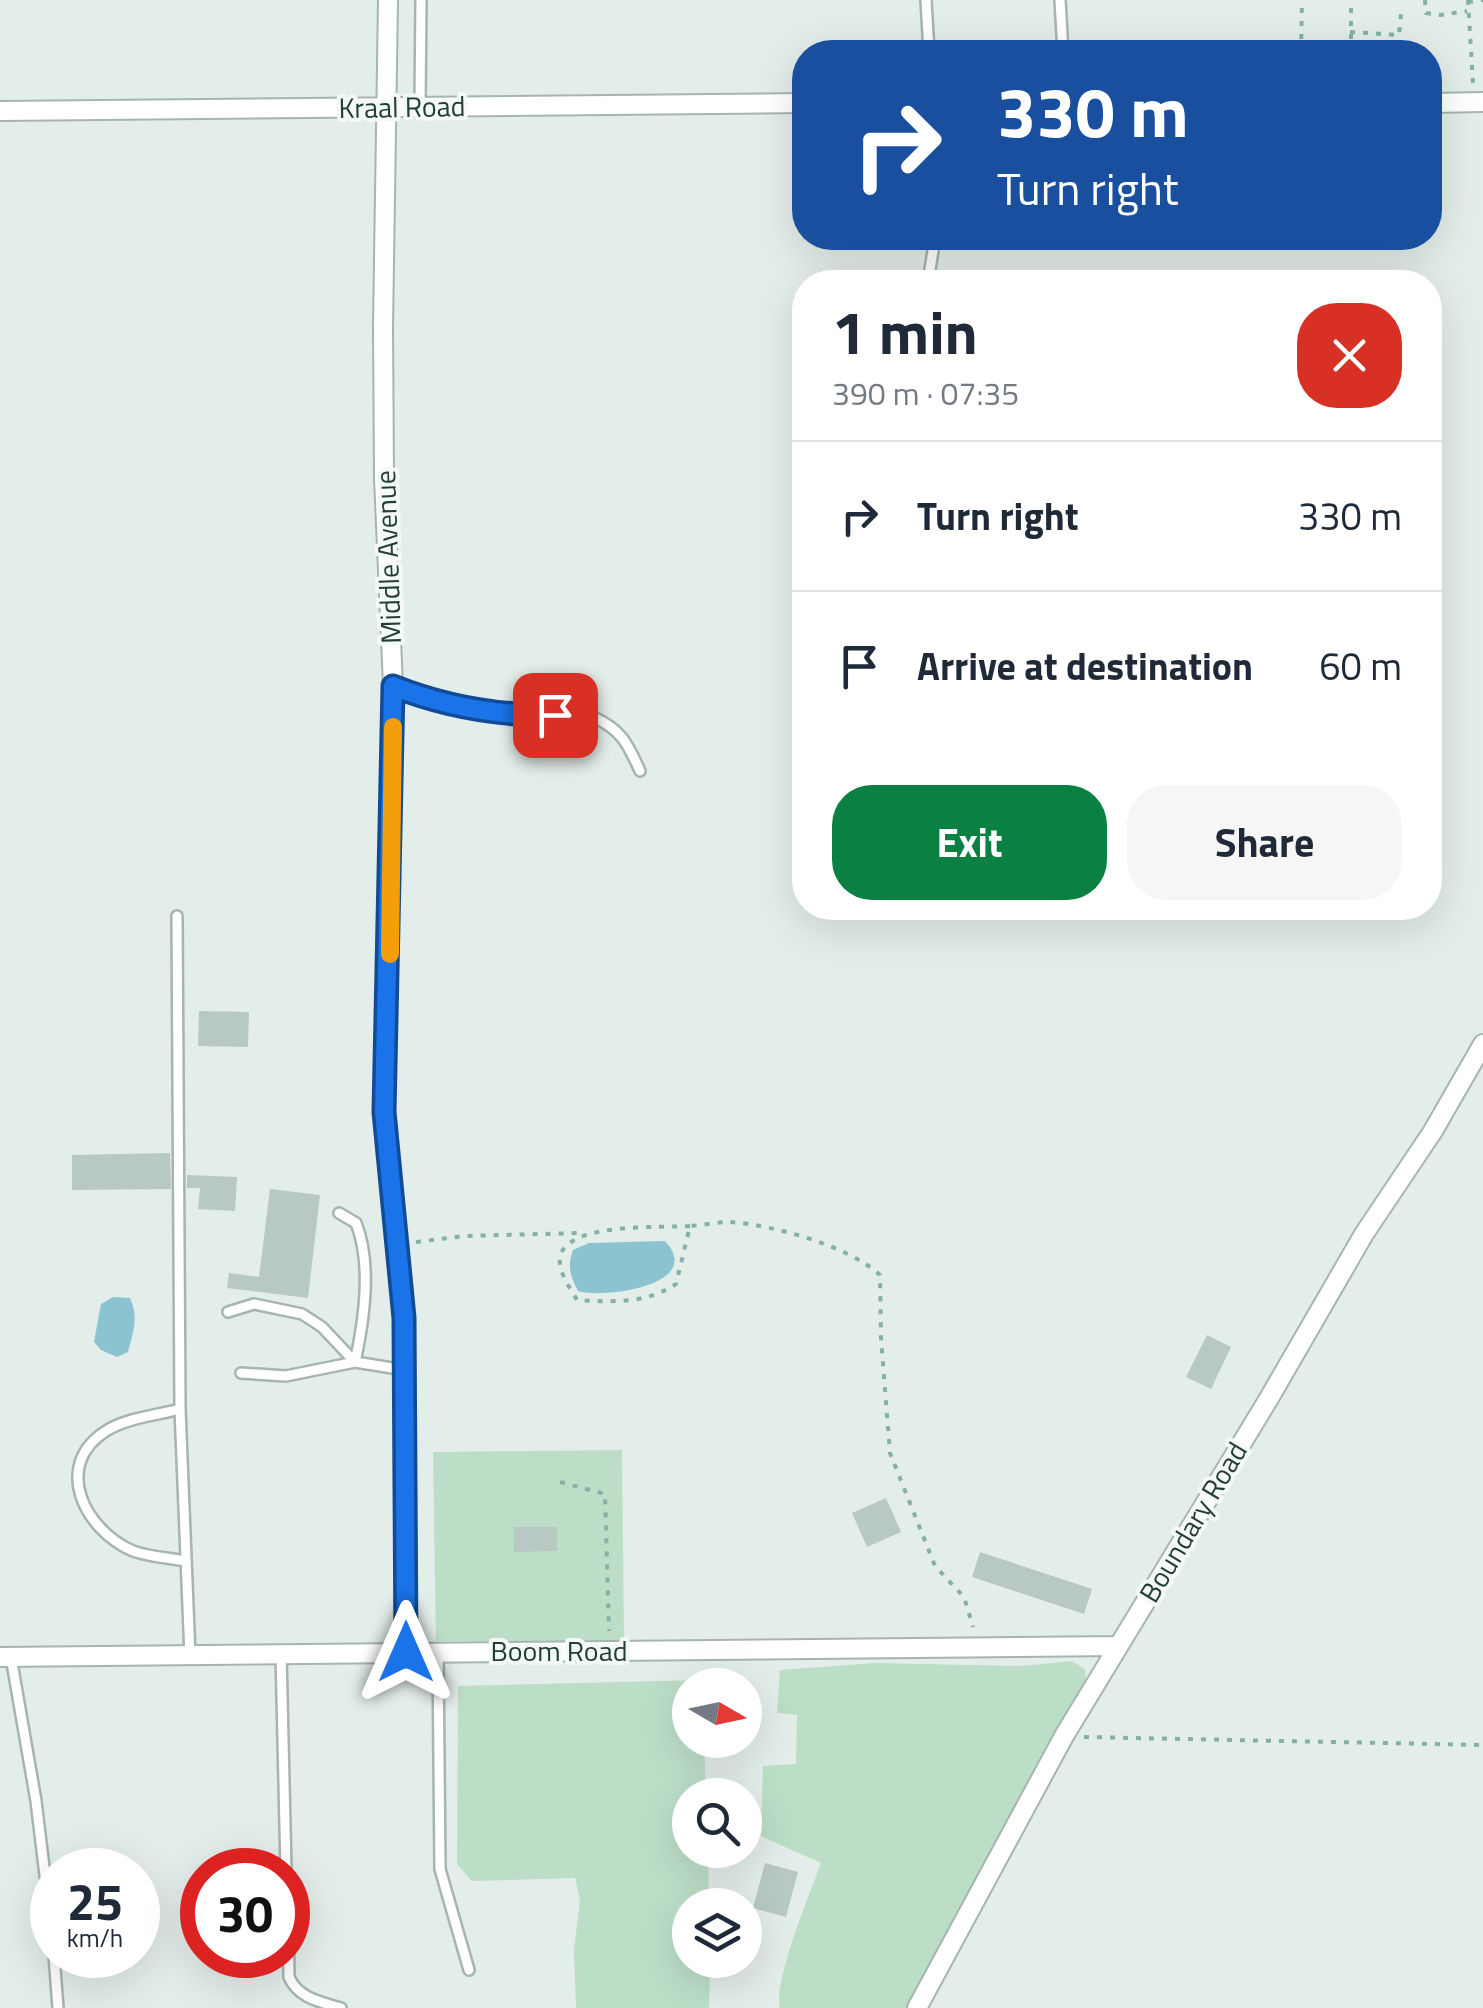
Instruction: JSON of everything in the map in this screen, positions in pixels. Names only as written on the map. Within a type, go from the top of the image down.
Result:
[{"type":"street","name":"Middle Avenue","points":[[388,0],[384,440],[393,686],[384,1112],[404,1318],[406,1652]]},
{"type":"street","points":[[1442,103],[1478,102]]},
{"type":"street","name":"Kraal Road","points":[[0,111],[792,103]]},
{"type":"street","name":"Boundary Road","points":[[917,2008],[1064,1736],[1364,1234],[1434,1131],[1483,1044]]},
{"type":"street","name":"Boom Road","points":[[6,1657],[1118,1646]]},
{"type":"lane","points":[[420,106],[421,0]]},
{"type":"lane","points":[[926,0],[928,40]]},
{"type":"lane","points":[[1060,0],[1062,40]]},
{"type":"lane","points":[[393,686],[429,700],[488,712],[593,717],[625,737],[640,772]]},
{"type":"lane","points":[[177,916],[180,1409],[190,1656]]},
{"type":"lane","points":[[339,1213],[356,1223],[362,1246],[364,1286],[356,1362]]},
{"type":"lane","points":[[228,1312],[254,1304],[302,1314],[322,1327],[356,1362]]},
{"type":"lane","points":[[241,1373],[286,1376],[356,1362],[405,1370]]},
{"type":"lane","points":[[180,1409],[109,1429],[89,1445],[77,1480],[85,1511],[103,1530],[134,1551],[186,1561]]},
{"type":"lane","points":[[438,1652],[440,1869],[470,1970]]},
{"type":"lane","points":[[281,1653],[285,1848]]},
{"type":"lane","points":[[6,1657],[36,1801],[42,1848]]},
{"type":"lane","points":[[56,1978],[58,2008]]},
{"type":"lane","points":[[289,1978],[293,1986],[313,2000],[340,2008]]},
{"type":"path","points":[[1301,40],[1302,0]]},
{"type":"path","points":[[1350,40],[1352,0]]},
{"type":"path","points":[[1425,0],[1426,13],[1441,16],[1469,11]]},
{"type":"path","points":[[1478,102],[1468,1],[1483,0]]},
{"type":"path","points":[[1350,32],[1400,35],[1401,14]]},
{"type":"path","points":[[396,1244],[464,1236],[730,1222],[802,1237],[866,1262],[880,1275],[890,1453],[936,1566],[964,1598],[972,1618],[975,1647]]},
{"type":"path","points":[[585,1232],[566,1245],[559,1260],[577,1300],[629,1301],[662,1294],[676,1284],[690,1226]]},
{"type":"path","points":[[560,1482],[605,1494],[609,1651]]},
{"type":"path","points":[[1064,1736],[1483,1745]]},
{"type":"green space","points":[[622,1450],[624,1641],[436,1641],[433,1452]]},
{"type":"green space","points":[[1072,1661],[1085,1669],[1086,1680],[909,2008],[780,2008],[787,1958],[821,1863],[762,1836],[763,1766],[796,1764],[797,1715],[777,1713],[780,1670],[875,1663],[1022,1666]]},
{"type":"green space","points":[[672,1681],[672,1758],[705,1758],[705,1778],[672,1778],[672,1868],[708,1868],[709,1888],[672,1888],[672,1978],[710,1978],[709,2008],[576,2008],[574,1950],[580,1900],[575,1878],[472,1881],[457,1864],[458,1686]]},
{"type":"water","points":[[665,1241],[674,1256],[672,1268],[662,1278],[628,1290],[578,1291],[570,1271],[573,1250],[589,1243]]},
{"type":"water","points":[[113,1297],[130,1298],[135,1318],[128,1352],[117,1357],[94,1342],[101,1304]]},
{"type":"building","points":[[199,1011],[249,1012],[248,1047],[198,1046]]},
{"type":"building","points":[[170,1153],[171,1189],[72,1190],[72,1155]]},
{"type":"building","points":[[187,1175],[237,1177],[235,1211],[198,1209],[200,1188],[187,1188]]},
{"type":"building","points":[[270,1189],[320,1195],[308,1298],[227,1288],[229,1273],[259,1277]]},
{"type":"building","points":[[1207,1335],[1231,1347],[1211,1389],[1186,1377]]},
{"type":"building","points":[[886,1498],[901,1532],[867,1547],[852,1513]]},
{"type":"building","points":[[514,1527],[557,1527],[557,1551],[514,1552]]},
{"type":"building","points":[[980,1552],[1092,1589],[1084,1614],[972,1577]]},
{"type":"building","points":[[765,1863],[798,1872],[786,1917],[762,1910],[762,1888],[758,1888]]},
{"type":"slow traffic","points":[[390,954],[393,727]]},
{"type":"route","points":[[406,1652],[404,1318],[384,1112],[393,686],[456,707],[555,715]]}]
